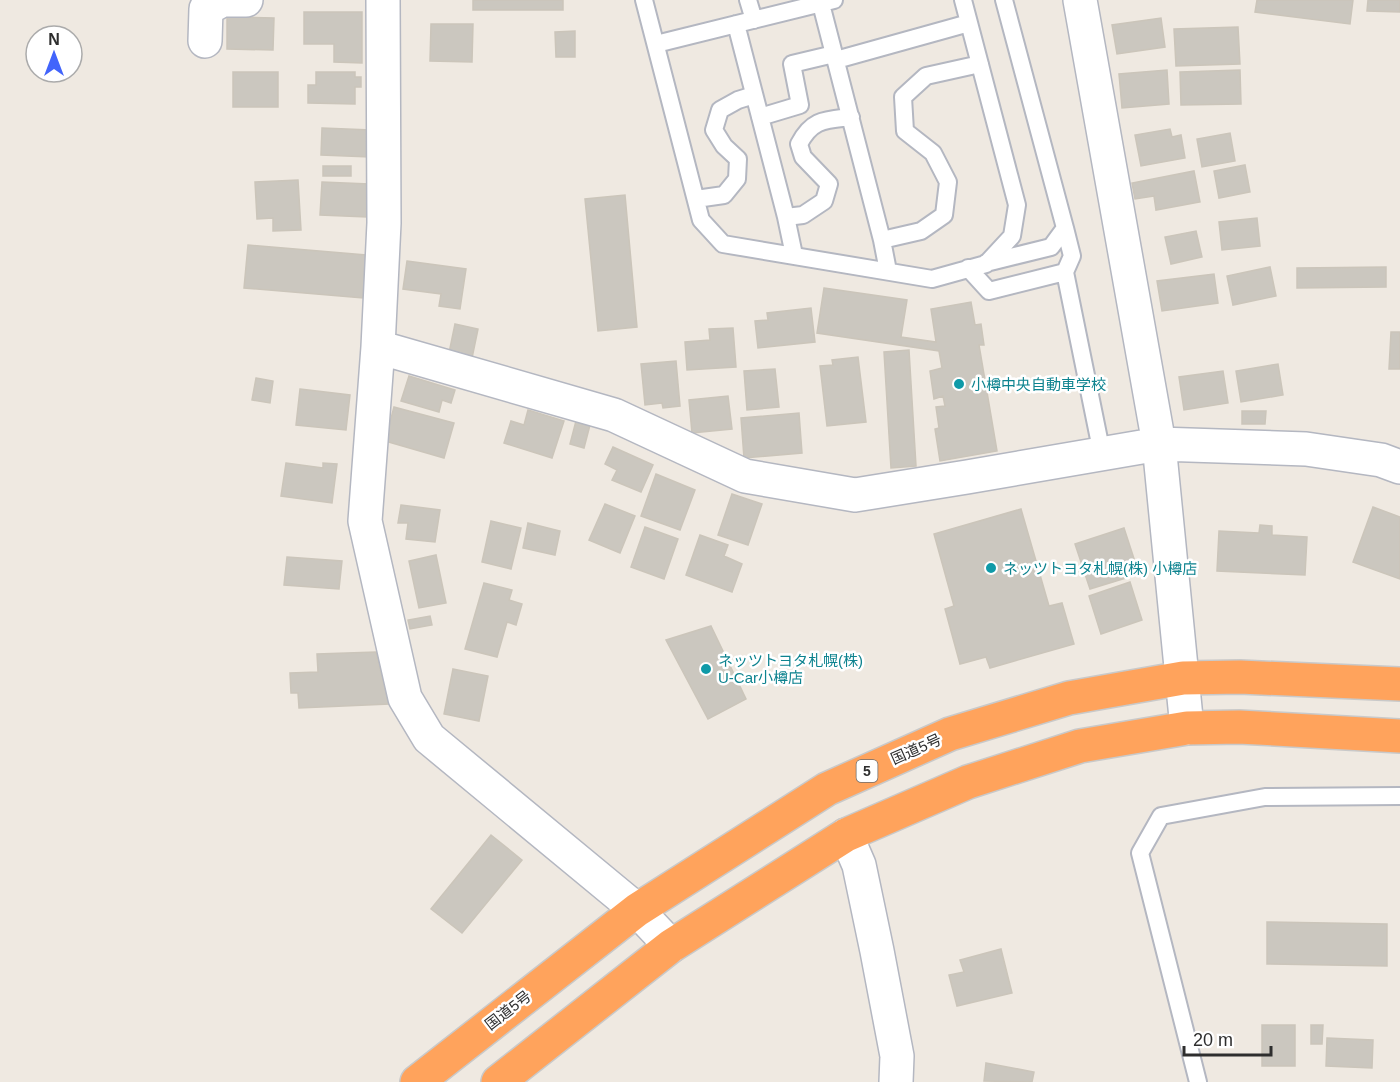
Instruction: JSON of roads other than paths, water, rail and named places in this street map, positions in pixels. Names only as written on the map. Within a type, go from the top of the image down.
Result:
[{"type":"highway","name":"国道5号","points":[[417,1082],[637,910],[827,789],[950,734],[1069,698],[1183,678],[1240,677],[1400,684]]},
{"type":"highway","points":[[498,1082],[671,946],[846,835],[968,782],[1080,746],[1187,728],[1239,727],[1400,736]]},
{"type":"street","points":[[205,41],[206,9],[222,0],[246,0]]},
{"type":"street","points":[[383,0],[384,223],[378,347],[365,521],[405,698],[429,738],[637,910],[671,946]]},
{"type":"street","points":[[1080,0],[1159,444],[1187,728]]},
{"type":"street","points":[[378,347],[614,415],[745,476],[855,495],[1159,444],[1306,449],[1381,460],[1400,467]]},
{"type":"street","points":[[846,835],[859,866],[878,951],[897,1056],[896,1082]]},
{"type":"lane","points":[[644,0],[701,220],[723,244],[932,279],[1051,247],[1065,228]]},
{"type":"lane","points":[[748,0],[754,20]]},
{"type":"lane","points":[[963,0],[1017,205],[1012,236],[986,264]]},
{"type":"lane","points":[[1004,0],[1065,228],[1071,256],[1065,272],[1102,454]]},
{"type":"lane","points":[[656,44],[825,1],[835,57],[888,271]]},
{"type":"lane","points":[[760,117],[800,105],[792,64],[835,57],[969,23]]},
{"type":"lane","points":[[736,24],[794,255]]},
{"type":"lane","points":[[882,240],[921,231],[944,214],[948,182],[933,153],[905,131],[903,97],[926,76],[980,64]]},
{"type":"lane","points":[[696,200],[724,195],[737,179],[738,159],[724,146],[714,130],[720,110],[738,100],[754,95]]},
{"type":"lane","points":[[786,218],[803,214],[824,201],[829,184],[803,157],[799,144],[806,132],[821,121],[850,117]]},
{"type":"lane","points":[[968,268],[989,291],[1065,272]]},
{"type":"lane","points":[[1198,1082],[1140,853],[1161,816],[1265,796],[1400,796]]},
{"type":"place","name":"小樽中央自動車学校","points":[[959,384]]},
{"type":"place","name":"ネッツトヨタ札幌(株) 小樽店","points":[[991,568]]},
{"type":"place","name":"ネッツトヨタ札幌(株) U-Car小樽店","points":[[706,669]]}]
